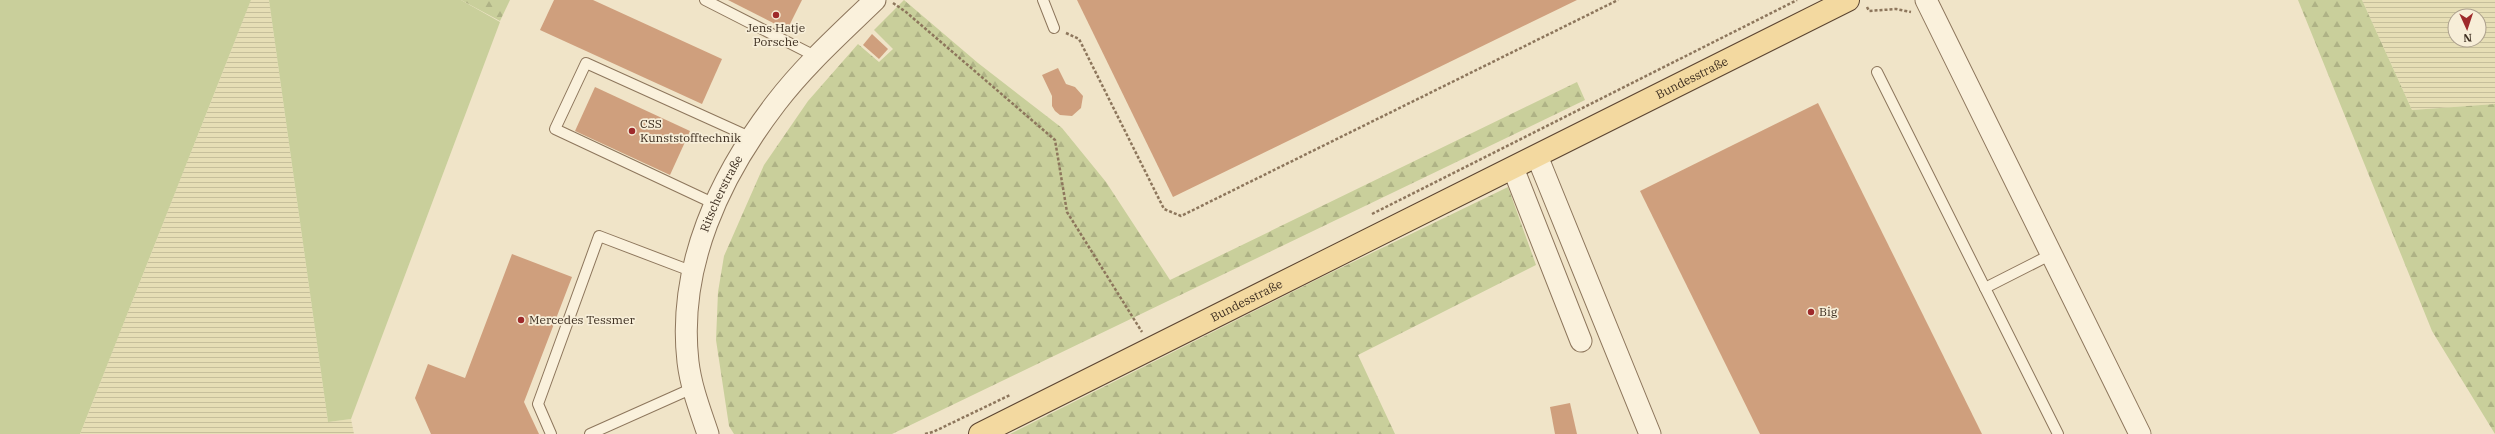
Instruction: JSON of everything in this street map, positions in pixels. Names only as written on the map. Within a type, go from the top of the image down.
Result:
[{"type":"main road","name":"Bundesstraße","points":[[980,434],[1848,0]]},
{"type":"street","name":"Ritscherstraße","points":[[708,434],[693,388],[686,342],[691,271],[715,204],[739,155],[777,102],[817,57],[874,0]]},
{"type":"street","points":[[1926,0],[2140,434]]},
{"type":"street","points":[[1536,156],[1650,434]]},
{"type":"street","points":[[1513,168],[1581,341]]},
{"type":"lane","points":[[705,0],[817,57]]},
{"type":"lane","points":[[1043,0],[1054,28]]},
{"type":"lane","points":[[715,204],[555,129],[586,63],[752,138]]},
{"type":"lane","points":[[1876,72],[2058,434]]},
{"type":"lane","points":[[551,434],[538,404],[599,236],[691,271]]},
{"type":"lane","points":[[1985,288],[2052,254]]},
{"type":"lane","points":[[590,434],[693,388]]},
{"type":"path","points":[[888,0],[906,12],[1056,140],[1067,212],[1140,330],[1150,349]]},
{"type":"path","points":[[1054,28],[1079,39],[1164,209],[1181,216],[1618,0]]},
{"type":"path","points":[[1369,215],[1797,0]]},
{"type":"path","points":[[1133,333],[1148,326]]},
{"type":"path","points":[[925,434],[933,432],[1012,394]]},
{"type":"shaded area","points":[[251,0],[269,0],[328,422],[351,419],[354,434],[80,434]]},
{"type":"shaded area","points":[[2362,0],[2495,0],[2495,104],[2412,110]]},
{"type":"green space","points":[[0,0],[251,0],[80,434],[0,434]]},
{"type":"green space","points":[[269,0],[461,0],[500,22],[351,419],[328,422]]},
{"type":"green space","points":[[461,0],[510,0],[500,21]]},
{"type":"green space","points":[[904,0],[978,63],[1062,128],[1106,182],[1170,280],[1577,82],[1585,100],[892,434],[734,434],[729,426],[716,340],[718,292],[724,256],[764,165],[808,101],[858,44],[879,62],[893,49],[874,30]]},
{"type":"green space","points":[[2298,0],[2362,0],[2412,110],[2495,104],[2495,434],[2432,331]]},
{"type":"green space","points":[[1508,187],[1536,265],[1358,355],[1395,434],[1010,434],[1320,278]]},
{"type":"building","points":[[554,0],[593,0],[722,59],[702,104],[540,30]]},
{"type":"building","name":"Jens Hatje Porsche","points":[[728,0],[802,0],[787,30]]},
{"type":"building","points":[[1077,0],[1577,0],[1173,197]]},
{"type":"building","points":[[872,34],[888,49],[879,59],[863,45]]},
{"type":"building","points":[[1058,68],[1066,84],[1075,87],[1083,96],[1081,108],[1072,116],[1060,115],[1055,111],[1052,106],[1052,96],[1042,75]]},
{"type":"building","name":"CSS Kunststofftechnik","points":[[595,87],[690,131],[670,175],[575,131]]},
{"type":"building","name":"Big","points":[[1818,103],[1982,434],[1760,434],[1640,191]]},
{"type":"building","name":"Mercedes Tessmer","points":[[512,254],[572,277],[524,402],[539,434],[431,434],[415,398],[428,364],[465,378]]},
{"type":"building","points":[[1570,403],[1577,434],[1555,434],[1550,407]]},
{"type":"place","name":"Jens Hatje Porsche","points":[[776,15]]},
{"type":"place","name":"CSS Kunststofftechnik","points":[[632,131]]},
{"type":"place","name":"Big","points":[[1811,312]]},
{"type":"place","name":"Mercedes Tessmer","points":[[521,320]]}]
